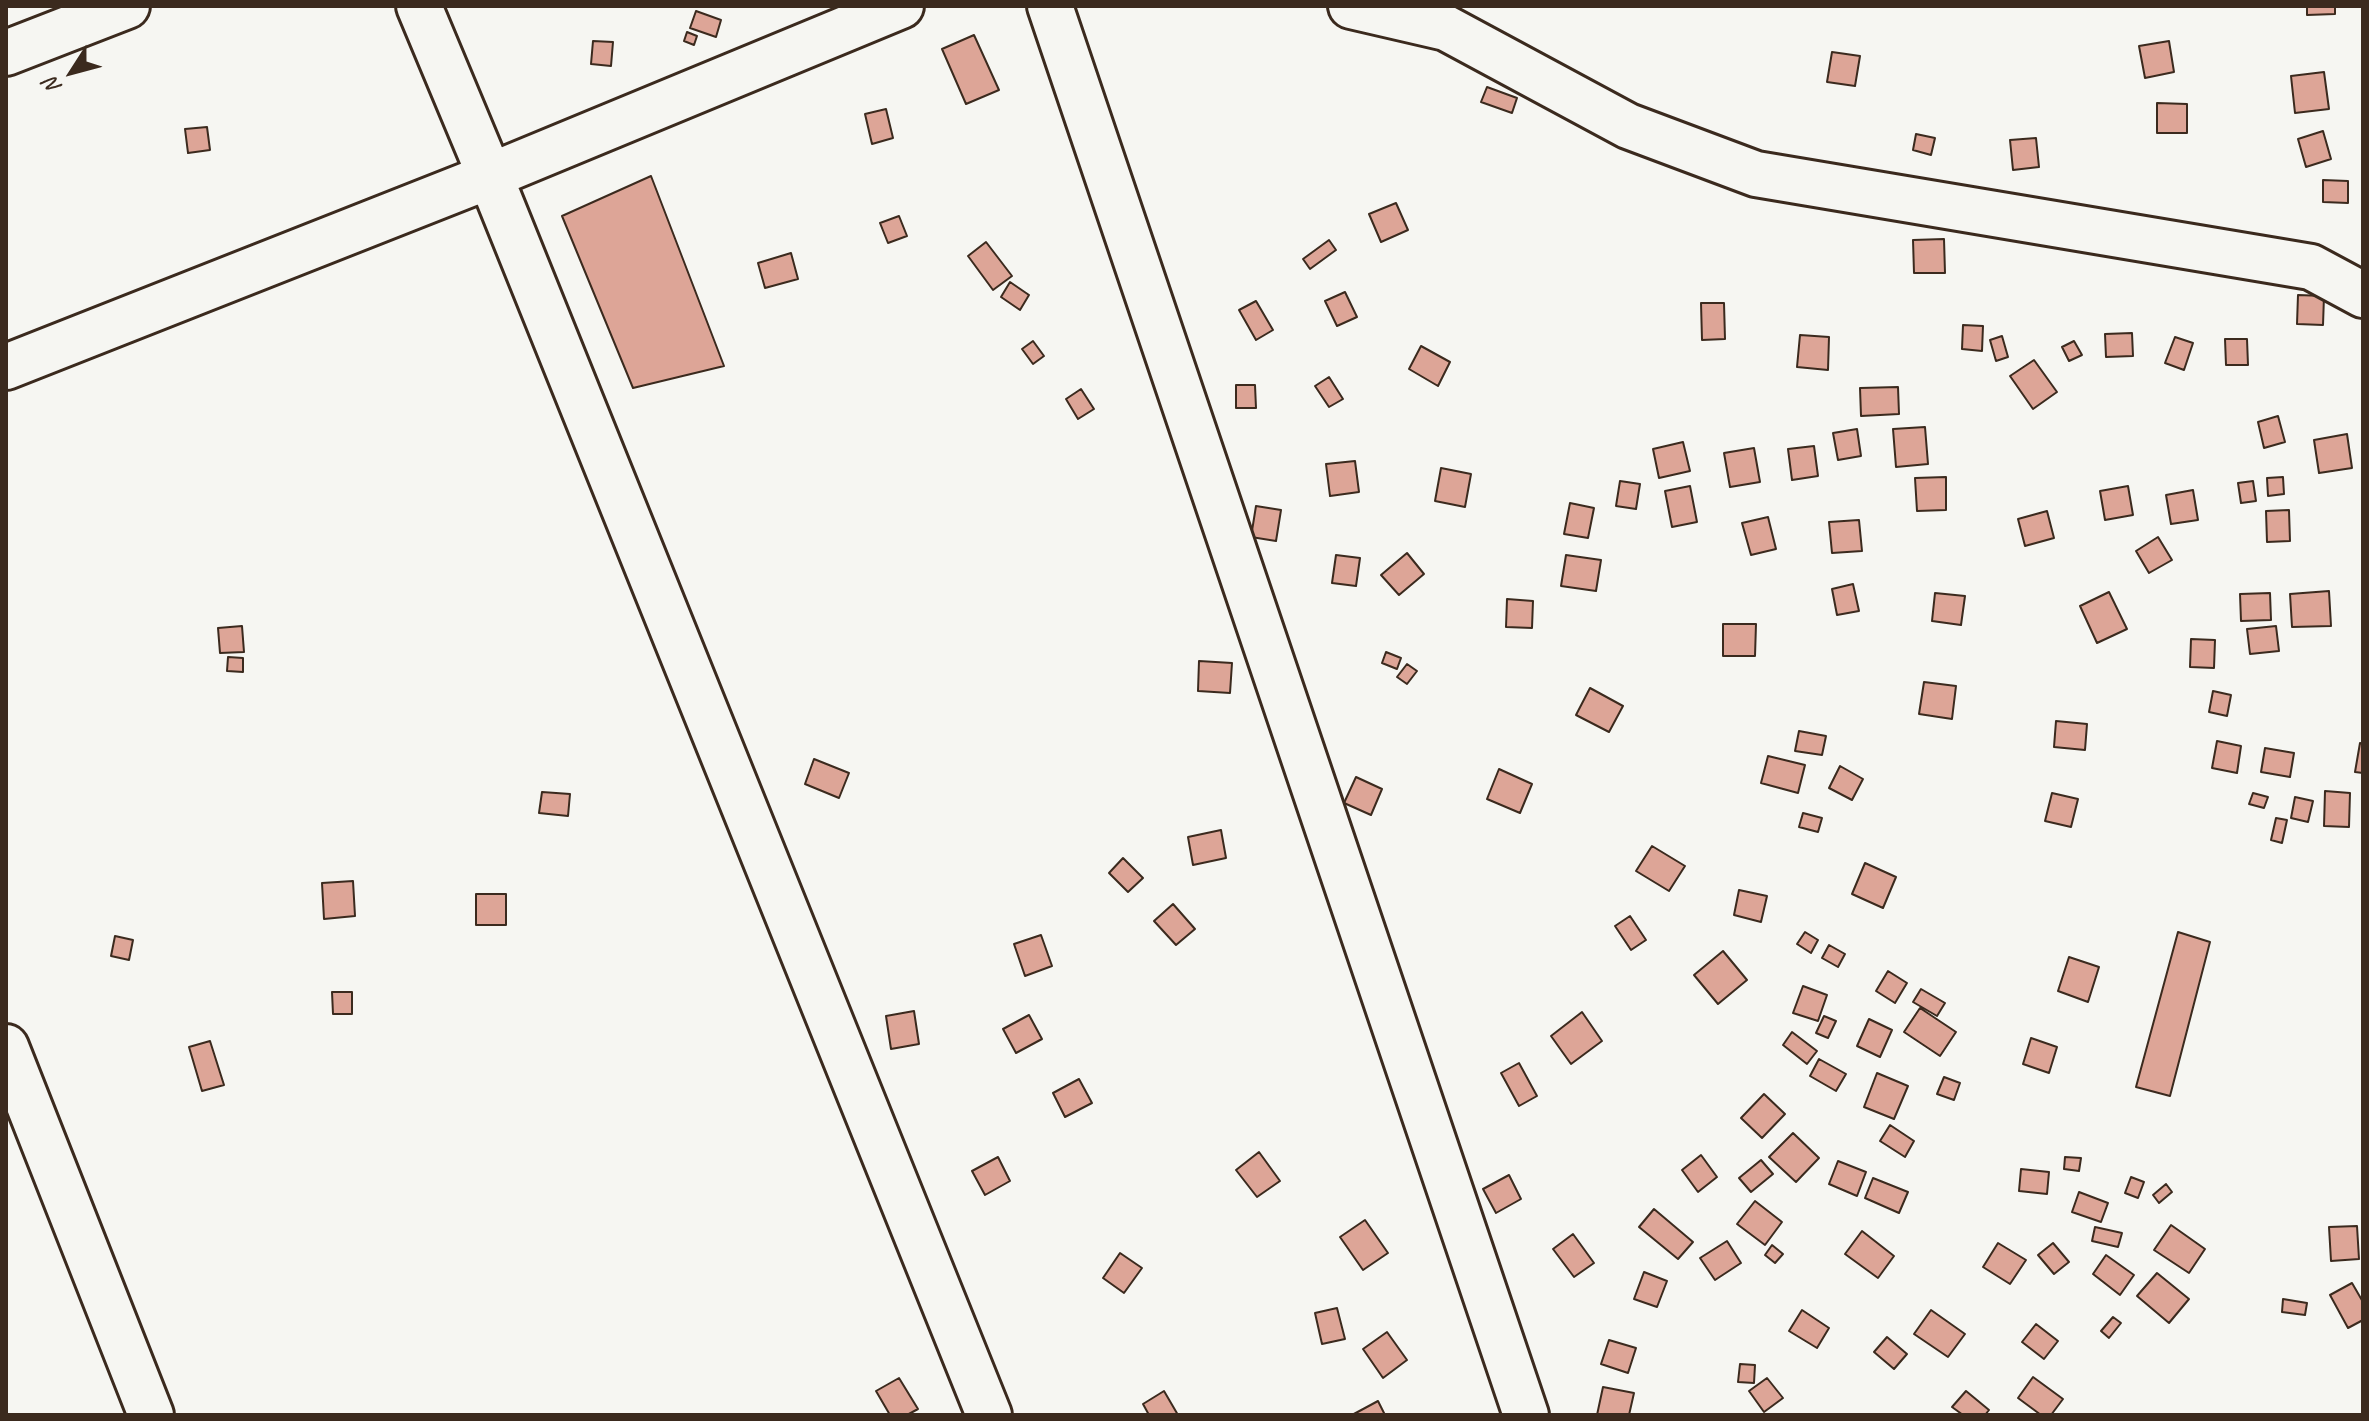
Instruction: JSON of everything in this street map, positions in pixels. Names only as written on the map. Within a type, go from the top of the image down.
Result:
[{"type":"street","points":[[6,53],[127,6]]},
{"type":"street","points":[[419,6],[989,1415]]},
{"type":"street","points":[[6,367],[490,176],[901,6]]},
{"type":"street","points":[[1050,6],[1526,1415]]},
{"type":"street","points":[[1351,6],[1446,28],[1628,126],[1756,174],[2311,267],[2363,295]]},
{"type":"street","points":[[6,1047],[151,1415]]},
{"type":"building","points":[[2307,6],[2335,6],[2335,14],[2307,15]]},
{"type":"building","points":[[696,11],[721,20],[716,37],[690,28]]},
{"type":"building","points":[[687,32],[697,36],[694,45],[684,41]]},
{"type":"building","points":[[974,35],[999,90],[966,104],[942,49]]},
{"type":"building","points":[[593,41],[613,42],[611,66],[591,64]]},
{"type":"building","points":[[2169,41],[2174,72],[2145,78],[2139,46]]},
{"type":"building","points":[[1832,52],[1860,56],[1855,86],[1827,82]]},
{"type":"building","points":[[2324,72],[2329,109],[2295,113],[2291,76]]},
{"type":"building","points":[[1487,87],[1517,98],[1512,113],[1481,102]]},
{"type":"building","points":[[2157,103],[2187,104],[2187,133],[2157,133]]},
{"type":"building","points":[[886,109],[893,138],[872,144],[865,114]]},
{"type":"building","points":[[207,127],[210,150],[188,153],[185,129]]},
{"type":"building","points":[[2323,131],[2331,159],[2306,167],[2298,139]]},
{"type":"building","points":[[1916,134],[1935,138],[1931,155],[1913,150]]},
{"type":"building","points":[[2036,138],[2039,167],[2013,170],[2010,140]]},
{"type":"building","points":[[651,176],[724,366],[633,388],[562,216]]},
{"type":"building","points":[[2323,180],[2348,181],[2348,203],[2323,202]]},
{"type":"building","points":[[1396,203],[1408,230],[1381,242],[1369,214]]},
{"type":"building","points":[[899,216],[907,236],[888,243],[880,223]]},
{"type":"building","points":[[1944,239],[1945,273],[1914,273],[1913,240]]},
{"type":"building","points":[[1329,240],[1336,250],[1310,269],[1303,259]]},
{"type":"building","points":[[986,242],[1012,276],[993,290],[968,256]]},
{"type":"building","points":[[791,253],[798,279],[765,288],[758,263]]},
{"type":"building","points":[[1010,282],[1029,295],[1020,310],[1001,297]]},
{"type":"building","points":[[1345,292],[1357,317],[1337,326],[1325,301]]},
{"type":"building","points":[[2298,295],[2324,296],[2323,325],[2297,324]]},
{"type":"building","points":[[1256,301],[1273,330],[1256,340],[1239,310]]},
{"type":"building","points":[[1701,303],[1724,303],[1725,339],[1702,340]]},
{"type":"building","points":[[1963,325],[1983,326],[1982,351],[1962,349]]},
{"type":"building","points":[[2132,333],[2133,356],[2106,357],[2105,334]]},
{"type":"building","points":[[1800,335],[1829,337],[1828,370],[1797,367]]},
{"type":"building","points":[[2002,336],[2008,357],[1996,361],[1990,340]]},
{"type":"building","points":[[2175,337],[2193,343],[2184,370],[2165,363]]},
{"type":"building","points":[[2225,339],[2247,339],[2248,365],[2226,365]]},
{"type":"building","points":[[1033,341],[1044,356],[1033,364],[1022,349]]},
{"type":"building","points":[[2074,341],[2082,355],[2069,361],[2062,347]]},
{"type":"building","points":[[1421,346],[1450,362],[1438,386],[1409,369]]},
{"type":"building","points":[[2034,360],[2057,392],[2033,409],[2010,376]]},
{"type":"building","points":[[1329,377],[1343,399],[1329,407],[1315,386]]},
{"type":"building","points":[[1236,385],[1255,385],[1256,408],[1236,408]]},
{"type":"building","points":[[1898,387],[1899,414],[1861,416],[1860,388]]},
{"type":"building","points":[[1081,389],[1094,409],[1078,419],[1066,399]]},
{"type":"building","points":[[2278,416],[2285,442],[2264,448],[2258,422]]},
{"type":"building","points":[[1925,427],[1928,464],[1896,467],[1893,429]]},
{"type":"building","points":[[1857,429],[1861,456],[1838,460],[1833,433]]},
{"type":"building","points":[[2347,434],[2352,468],[2319,473],[2314,440]]},
{"type":"building","points":[[1683,442],[1690,471],[1659,478],[1653,449]]},
{"type":"building","points":[[1814,446],[1818,476],[1792,480],[1788,449]]},
{"type":"building","points":[[1754,448],[1760,482],[1730,487],[1724,453]]},
{"type":"building","points":[[1355,461],[1359,492],[1330,496],[1326,464]]},
{"type":"building","points":[[1441,468],[1471,474],[1465,507],[1435,501]]},
{"type":"building","points":[[1946,477],[1946,510],[1917,511],[1915,478]]},
{"type":"building","points":[[2283,477],[2284,494],[2268,496],[2267,478]]},
{"type":"building","points":[[1620,481],[1640,484],[1636,509],[1616,506]]},
{"type":"building","points":[[2253,481],[2256,501],[2241,503],[2238,483]]},
{"type":"building","points":[[1690,486],[1697,522],[1672,527],[1665,491]]},
{"type":"building","points":[[2128,486],[2133,515],[2105,520],[2100,491]]},
{"type":"building","points":[[2193,490],[2198,520],[2171,524],[2166,495]]},
{"type":"building","points":[[1570,503],[1594,508],[1588,538],[1564,534]]},
{"type":"building","points":[[1256,506],[1281,510],[1276,541],[1251,537]]},
{"type":"building","points":[[2289,510],[2290,541],[2267,542],[2266,511]]},
{"type":"building","points":[[2047,511],[2054,538],[2025,546],[2018,519]]},
{"type":"building","points":[[1768,517],[1776,549],[1751,555],[1742,523]]},
{"type":"building","points":[[1859,520],[1862,551],[1832,553],[1829,522]]},
{"type":"building","points":[[2158,537],[2172,560],[2149,573],[2136,551]]},
{"type":"building","points":[[1407,553],[1424,574],[1399,595],[1381,575]]},
{"type":"building","points":[[1336,555],[1360,558],[1356,586],[1332,583]]},
{"type":"building","points":[[1566,555],[1601,560],[1596,591],[1561,586]]},
{"type":"building","points":[[1853,584],[1859,611],[1837,615],[1832,589]]},
{"type":"building","points":[[2329,591],[2331,626],[2292,627],[2290,594]]},
{"type":"building","points":[[2109,592],[2127,629],[2097,643],[2080,606]]},
{"type":"building","points":[[1935,593],[1965,596],[1961,625],[1932,621]]},
{"type":"building","points":[[2270,593],[2271,620],[2241,621],[2240,594]]},
{"type":"building","points":[[1507,599],[1533,601],[1532,628],[1506,627]]},
{"type":"building","points":[[1723,624],[1756,624],[1755,656],[1723,656]]},
{"type":"building","points":[[242,626],[244,652],[220,653],[218,628]]},
{"type":"building","points":[[2276,626],[2279,651],[2250,654],[2247,629]]},
{"type":"building","points":[[2191,639],[2215,640],[2214,668],[2190,667]]},
{"type":"building","points":[[1386,652],[1401,658],[1397,669],[1382,663]]},
{"type":"building","points":[[228,657],[243,658],[243,672],[227,671]]},
{"type":"building","points":[[1199,661],[1232,663],[1230,693],[1198,691]]},
{"type":"building","points":[[1407,664],[1417,671],[1407,684],[1397,677]]},
{"type":"building","points":[[1924,682],[1956,686],[1952,719],[1919,714]]},
{"type":"building","points":[[1590,688],[1623,706],[1609,732],[1576,715]]},
{"type":"building","points":[[2213,691],[2231,695],[2227,716],[2209,712]]},
{"type":"building","points":[[2056,721],[2087,724],[2085,750],[2054,747]]},
{"type":"building","points":[[1799,731],[1826,736],[1822,755],[1795,751]]},
{"type":"building","points":[[2217,741],[2241,746],[2237,773],[2212,768]]},
{"type":"building","points":[[2360,743],[2363,744],[2363,773],[2355,772]]},
{"type":"building","points":[[2265,748],[2294,753],[2290,777],[2261,772]]},
{"type":"building","points":[[1768,756],[1805,765],[1798,793],[1761,783]]},
{"type":"building","points":[[814,759],[849,773],[839,798],[805,784]]},
{"type":"building","points":[[1840,766],[1863,779],[1852,800],[1829,788]]},
{"type":"building","points":[[1499,769],[1532,784],[1520,813],[1487,799]]},
{"type":"building","points":[[1356,777],[1382,789],[1371,815],[1344,803]]},
{"type":"building","points":[[2325,791],[2350,793],[2349,827],[2324,826]]},
{"type":"building","points":[[542,792],[570,794],[568,816],[539,813]]},
{"type":"building","points":[[2052,793],[2078,799],[2071,827],[2045,821]]},
{"type":"building","points":[[2253,793],[2268,797],[2264,808],[2249,804]]},
{"type":"building","points":[[2295,797],[2313,801],[2308,822],[2291,818]]},
{"type":"building","points":[[1803,813],[1822,818],[1818,832],[1799,827]]},
{"type":"building","points":[[2276,818],[2287,820],[2282,843],[2271,840]]},
{"type":"building","points":[[1221,830],[1226,858],[1193,865],[1188,837]]},
{"type":"building","points":[[1652,846],[1685,866],[1669,891],[1636,871]]},
{"type":"building","points":[[1123,858],[1143,878],[1128,892],[1109,873]]},
{"type":"building","points":[[1865,863],[1896,877],[1883,908],[1852,894]]},
{"type":"building","points":[[353,881],[355,916],[324,919],[322,883]]},
{"type":"building","points":[[1739,890],[1767,896],[1761,922],[1734,915]]},
{"type":"building","points":[[476,894],[506,894],[506,925],[476,925]]},
{"type":"building","points":[[1173,904],[1195,929],[1176,945],[1154,921]]},
{"type":"building","points":[[1630,916],[1646,940],[1631,950],[1615,926]]},
{"type":"building","points":[[1805,932],[1818,940],[1811,953],[1797,944]]},
{"type":"building","points":[[2178,932],[2210,942],[2170,1096],[2136,1087]]},
{"type":"building","points":[[1041,935],[1052,966],[1025,976],[1014,944]]},
{"type":"building","points":[[115,936],[133,940],[129,960],[111,956]]},
{"type":"building","points":[[1829,945],[1845,954],[1838,967],[1822,958]]},
{"type":"building","points":[[1723,951],[1747,980],[1718,1004],[1694,975]]},
{"type":"building","points":[[2069,957],[2099,967],[2088,1002],[2058,991]]},
{"type":"building","points":[[1888,971],[1907,983],[1895,1003],[1876,991]]},
{"type":"building","points":[[1803,986],[1827,995],[1818,1021],[1793,1013]]},
{"type":"building","points":[[1921,989],[1945,1003],[1937,1016],[1913,1002]]},
{"type":"building","points":[[332,992],[352,992],[352,1014],[333,1014]]},
{"type":"building","points":[[1920,1008],[1956,1032],[1940,1056],[1904,1032]]},
{"type":"building","points":[[914,1011],[919,1044],[891,1049],[886,1016]]},
{"type":"building","points":[[1582,1012],[1602,1041],[1571,1064],[1551,1036]]},
{"type":"building","points":[[1029,1015],[1042,1039],[1016,1053],[1003,1029]]},
{"type":"building","points":[[1824,1016],[1836,1021],[1828,1038],[1816,1033]]},
{"type":"building","points":[[1869,1019],[1892,1030],[1880,1057],[1857,1046]]},
{"type":"building","points":[[1792,1032],[1817,1051],[1807,1064],[1783,1045]]},
{"type":"building","points":[[2031,1038],[2057,1047],[2049,1073],[2023,1064]]},
{"type":"building","points":[[210,1041],[224,1085],[202,1091],[189,1047]]},
{"type":"building","points":[[1819,1059],[1846,1074],[1836,1091],[1810,1076]]},
{"type":"building","points":[[1519,1063],[1537,1096],[1519,1106],[1501,1073]]},
{"type":"building","points":[[1877,1073],[1908,1086],[1894,1119],[1864,1107]]},
{"type":"building","points":[[1944,1077],[1960,1083],[1954,1100],[1937,1094]]},
{"type":"building","points":[[1079,1079],[1092,1103],[1065,1117],[1053,1093]]},
{"type":"building","points":[[1764,1094],[1785,1114],[1762,1138],[1741,1118]]},
{"type":"building","points":[[1890,1125],[1914,1141],[1905,1157],[1880,1141]]},
{"type":"building","points":[[1793,1133],[1819,1158],[1796,1182],[1769,1157]]},
{"type":"building","points":[[1259,1152],[1280,1181],[1257,1197],[1236,1170]]},
{"type":"building","points":[[1701,1155],[1717,1177],[1698,1192],[1682,1170]]},
{"type":"building","points":[[998,1157],[1010,1181],[985,1195],[972,1171]]},
{"type":"building","points":[[2065,1157],[2081,1158],[2079,1171],[2064,1169]]},
{"type":"building","points":[[1761,1160],[1773,1174],[1751,1192],[1739,1178]]},
{"type":"building","points":[[1838,1161],[1866,1172],[1857,1196],[1829,1184]]},
{"type":"building","points":[[2021,1169],[2049,1172],[2047,1194],[2019,1191]]},
{"type":"building","points":[[1509,1175],[1521,1199],[1496,1213],[1483,1189]]},
{"type":"building","points":[[2131,1177],[2144,1182],[2138,1198],[2125,1193]]},
{"type":"building","points":[[1873,1178],[1908,1192],[1899,1213],[1865,1198]]},
{"type":"building","points":[[2166,1184],[2172,1192],[2159,1203],[2153,1195]]},
{"type":"building","points":[[2079,1192],[2108,1203],[2101,1222],[2072,1212]]},
{"type":"building","points":[[1755,1201],[1782,1222],[1765,1245],[1737,1224]]},
{"type":"building","points":[[1654,1209],[1693,1242],[1678,1259],[1639,1227]]},
{"type":"building","points":[[1365,1220],[1388,1253],[1363,1270],[1340,1237]]},
{"type":"building","points":[[2171,1225],[2205,1249],[2189,1273],[2154,1250]]},
{"type":"building","points":[[2357,1226],[2359,1259],[2331,1261],[2329,1227]]},
{"type":"building","points":[[2095,1227],[2122,1233],[2118,1247],[2092,1241]]},
{"type":"building","points":[[1862,1231],[1894,1256],[1878,1278],[1845,1254]]},
{"type":"building","points":[[1573,1234],[1594,1263],[1574,1277],[1553,1249]]},
{"type":"building","points":[[1727,1241],[1741,1263],[1715,1280],[1700,1258]]},
{"type":"building","points":[[1998,1243],[2026,1260],[2010,1284],[1983,1267]]},
{"type":"building","points":[[2053,1243],[2069,1262],[2054,1274],[2038,1255]]},
{"type":"building","points":[[1772,1245],[1783,1254],[1775,1263],[1765,1255]]},
{"type":"building","points":[[1120,1253],[1142,1268],[1124,1293],[1103,1278]]},
{"type":"building","points":[[2106,1255],[2134,1275],[2120,1295],[2093,1274]]},
{"type":"building","points":[[1644,1272],[1667,1281],[1657,1307],[1634,1299]]},
{"type":"building","points":[[2157,1273],[2189,1299],[2169,1323],[2137,1296]]},
{"type":"building","points":[[2352,1283],[2363,1302],[2363,1320],[2348,1328],[2330,1295]]},
{"type":"building","points":[[2283,1299],[2307,1303],[2305,1315],[2282,1312]]},
{"type":"building","points":[[1337,1308],[1345,1339],[1322,1344],[1315,1313]]},
{"type":"building","points":[[1802,1310],[1829,1328],[1817,1348],[1789,1331]]},
{"type":"building","points":[[1931,1310],[1965,1334],[1948,1357],[1914,1334]]},
{"type":"building","points":[[2113,1317],[2121,1323],[2109,1338],[2101,1331]]},
{"type":"building","points":[[2036,1324],[2058,1341],[2044,1359],[2022,1342]]},
{"type":"building","points":[[1387,1332],[1407,1360],[1383,1378],[1363,1349]]},
{"type":"building","points":[[1887,1337],[1907,1354],[1894,1369],[1874,1352]]},
{"type":"building","points":[[1609,1340],[1636,1348],[1628,1373],[1601,1364]]},
{"type":"building","points":[[1740,1364],[1755,1365],[1754,1383],[1738,1382]]},
{"type":"building","points":[[2033,1377],[2063,1399],[2051,1415],[2041,1415],[2018,1398]]},
{"type":"building","points":[[899,1378],[918,1409],[907,1415],[890,1415],[876,1391]]},
{"type":"building","points":[[1767,1378],[1783,1398],[1764,1412],[1749,1391]]},
{"type":"building","points":[[1603,1387],[1634,1393],[1629,1415],[1597,1415]]},
{"type":"building","points":[[1164,1391],[1178,1415],[1149,1415],[1143,1404]]},
{"type":"building","points":[[1966,1391],[1989,1410],[1985,1415],[1963,1415],[1952,1407]]},
{"type":"building","points":[[1378,1401],[1385,1415],[1352,1415]]}]
